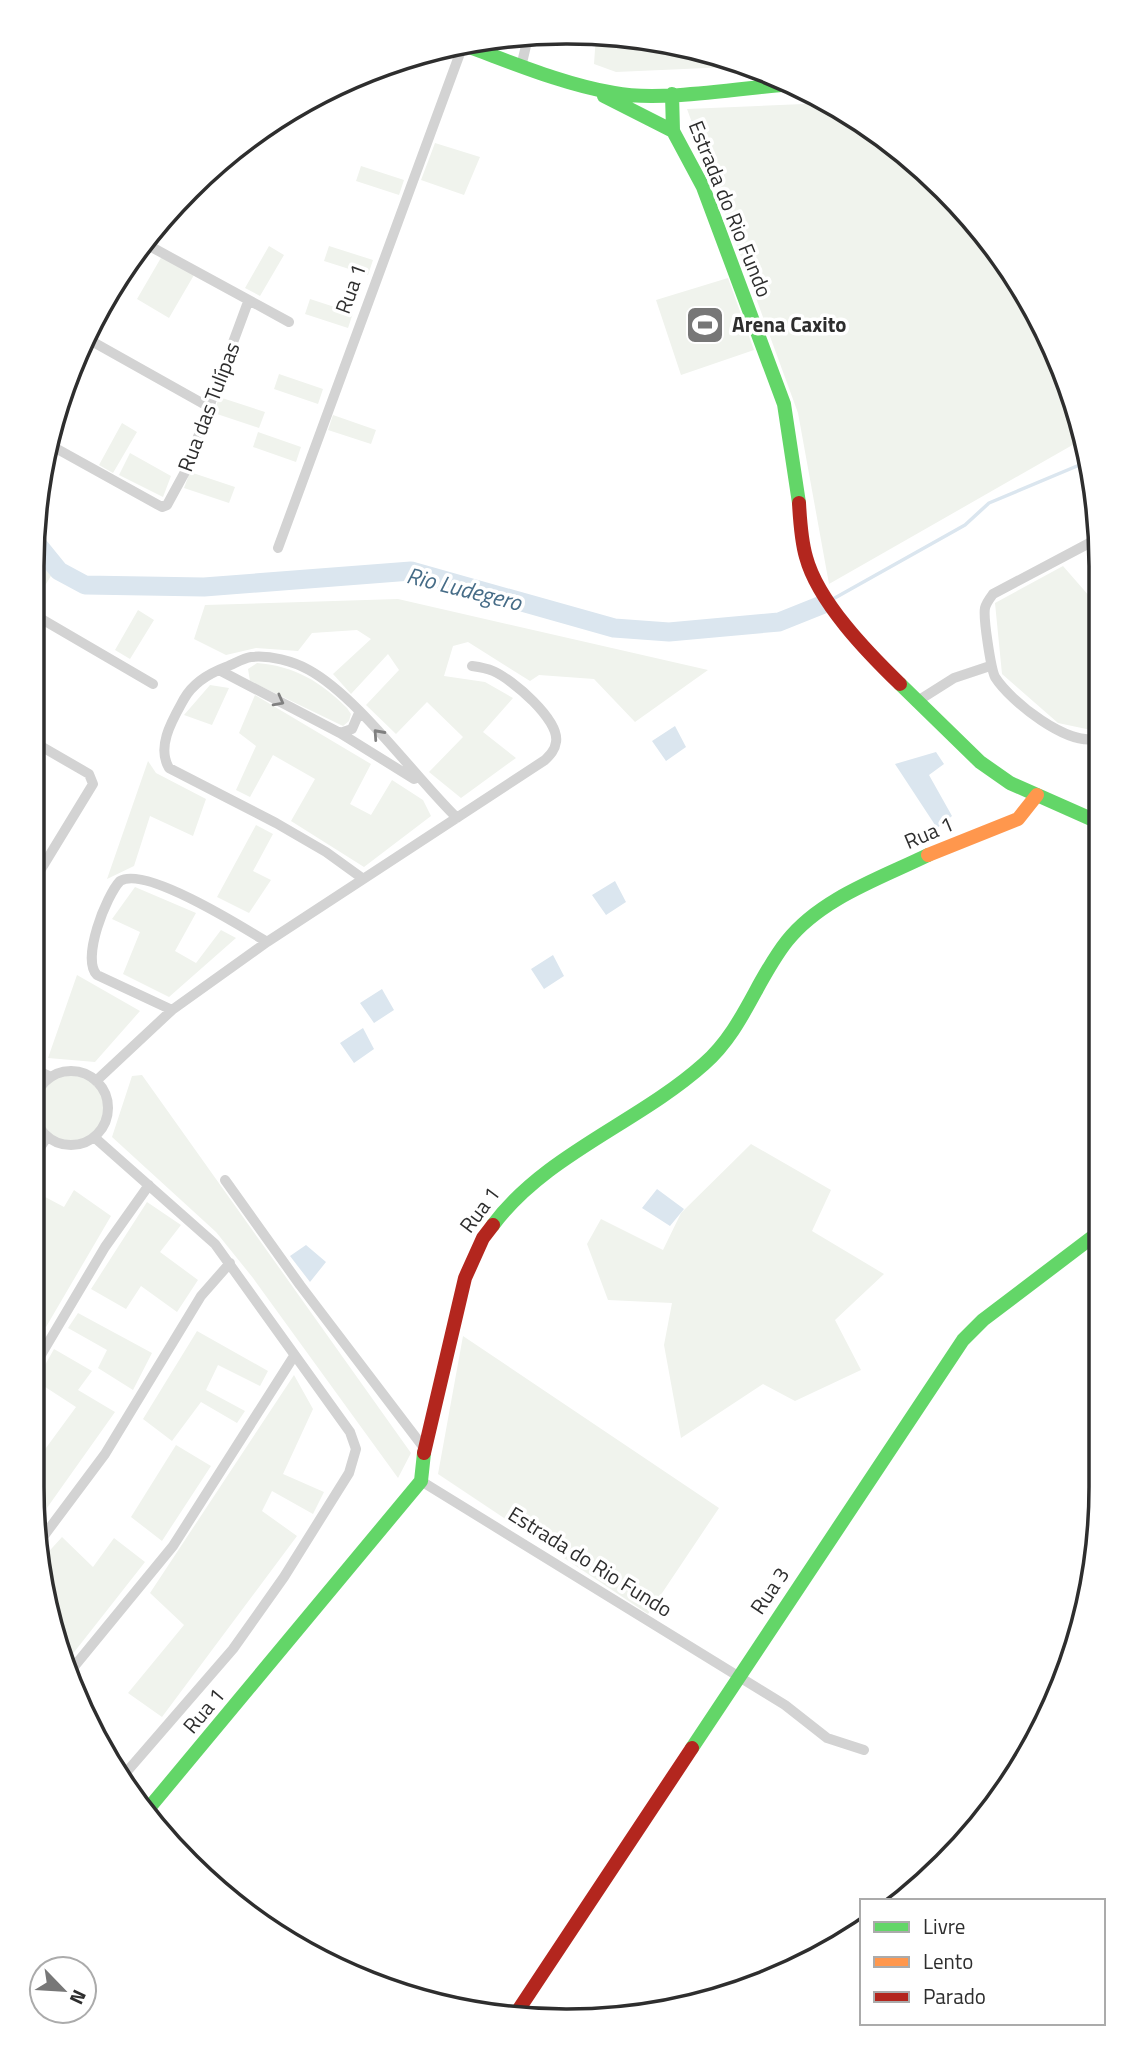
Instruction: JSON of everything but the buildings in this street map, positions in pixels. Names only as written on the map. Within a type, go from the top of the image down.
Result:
[{"type":"street","points":[[521,67],[526,46]]},
{"type":"street","points":[[479,51],[594,90],[673,131]]},
{"type":"street","name":"Rua 1","points":[[278,548],[458,56]]},
{"type":"street","points":[[594,90],[633,95],[771,86]]},
{"type":"street","name":"Estrada do Rio Fundo","points":[[671,94],[673,131],[703,187],[784,404],[804,547],[810,569],[835,611],[858,642],[916,702],[980,762],[1037,796],[1089,818]]},
{"type":"street","points":[[152,248],[289,322]]},
{"type":"street","name":"Rua das Tulípas","points":[[58,449],[162,507],[177,491],[248,302]]},
{"type":"street","points":[[94,343],[209,407]]},
{"type":"street","points":[[1088,544],[993,594],[985,609],[990,666],[1004,687],[1044,721],[1080,739],[1089,738]]},
{"type":"street","points":[[44,620],[153,684]]},
{"type":"street","points":[[243,682],[240,670],[250,657]]},
{"type":"street","points":[[362,878],[326,852],[276,823],[169,768],[164,761],[164,743],[178,709],[194,686],[219,670],[250,657],[282,660],[308,670],[359,713],[423,785],[457,818]]},
{"type":"street","points":[[96,1081],[172,1010],[267,942],[545,760],[556,744],[555,728],[530,698],[500,675],[472,666]]},
{"type":"street","points":[[916,702],[954,678],[990,666]]},
{"type":"street","points":[[219,670],[340,733],[423,785]]},
{"type":"street","points":[[340,733],[352,729],[359,713]]},
{"type":"street","points":[[44,748],[93,779],[91,788],[44,861]]},
{"type":"street","name":"Rua 1","points":[[152,1805],[421,1481],[424,1448],[465,1278],[483,1238],[508,1205],[527,1186],[654,1103],[706,1062],[740,1022],[787,941],[810,918],[853,891],[935,852],[1018,819],[1037,796]]},
{"type":"street","points":[[172,1010],[97,975],[91,968],[90,953],[108,898],[120,881],[141,878],[194,901],[267,942]]},
{"type":"street","points":[[44,1085],[51,1077],[74,1071],[96,1081],[104,1091],[107,1116],[94,1137],[70,1146],[47,1137],[44,1132]]},
{"type":"street","points":[[44,1074],[51,1077]]},
{"type":"street","points":[[44,1142],[47,1137]]},
{"type":"street","points":[[94,1137],[215,1244],[350,1432],[355,1442],[356,1457],[284,1577],[233,1649],[128,1770]]},
{"type":"street","points":[[225,1180],[300,1285],[424,1448]]},
{"type":"street","points":[[44,1350],[105,1247],[149,1185]]},
{"type":"street","name":"Rua 3","points":[[520,2007],[963,1340],[983,1320],[1089,1240]]},
{"type":"street","points":[[46,1533],[105,1454],[201,1296],[230,1263]]},
{"type":"street","points":[[75,1665],[173,1546],[295,1356]]},
{"type":"street","name":"Estrada do Rio Fundo","points":[[421,1481],[737,1678],[785,1705],[827,1738],[864,1750]]},
{"type":"shaded area","points":[[595,45],[635,48],[722,67],[616,72],[594,64]]},
{"type":"shaded area","points":[[806,102],[857,132],[911,173],[960,222],[981,248],[1019,305],[1035,335],[1062,398],[1074,444],[829,584],[798,413],[687,109]]},
{"type":"shaded area","points":[[435,143],[480,157],[464,195],[421,180]]},
{"type":"shaded area","points":[[361,166],[404,180],[399,195],[356,181]]},
{"type":"shaded area","points":[[269,246],[284,255],[260,296],[245,288]]},
{"type":"shaded area","points":[[329,246],[373,260],[368,275],[324,261]]},
{"type":"shaded area","points":[[162,256],[194,275],[169,318],[137,299]]},
{"type":"shaded area","name":"Arena Caxito","points":[[728,278],[754,350],[681,375],[656,300]]},
{"type":"shaded area","points":[[310,299],[353,313],[348,328],[305,314]]},
{"type":"shaded area","points":[[279,374],[323,389],[318,404],[274,389]]},
{"type":"shaded area","points":[[219,397],[265,412],[259,428],[214,413]]},
{"type":"shaded area","points":[[333,415],[376,430],[371,444],[328,430]]},
{"type":"shaded area","points":[[122,423],[137,432],[113,473],[99,465]]},
{"type":"shaded area","points":[[258,432],[301,447],[296,462],[253,447]]},
{"type":"shaded area","points":[[130,453],[171,476],[163,497],[119,475]]},
{"type":"shaded area","points":[[190,472],[235,487],[229,503],[184,488]]},
{"type":"shaded area","points":[[44,562],[54,571],[44,587]]},
{"type":"shaded area","points":[[1063,566],[1089,596],[1089,730],[1058,723],[1002,674],[995,603]]},
{"type":"shaded area","points":[[398,599],[708,670],[635,722],[594,679],[539,675],[530,681],[468,642],[453,646],[444,676],[485,682],[513,698],[483,732],[516,758],[461,798],[429,772],[463,737],[427,702],[396,734],[366,705],[399,670],[388,654],[351,694],[333,674],[371,639],[357,630],[312,633],[298,651],[256,648],[226,655],[194,639],[205,605]]},
{"type":"shaded area","points":[[138,610],[154,620],[130,659],[115,650]]},
{"type":"shaded area","points":[[257,663],[295,672],[317,683],[347,708],[351,714],[349,721],[343,726],[250,681],[248,669]]},
{"type":"shaded area","points":[[210,685],[229,688],[212,725],[184,715]]},
{"type":"shaded area","points":[[255,695],[371,764],[350,804],[371,815],[392,780],[423,800],[431,816],[364,867],[291,821],[315,779],[273,755],[250,797],[236,790],[256,746],[239,733]]},
{"type":"shaded area","points":[[675,726],[686,747],[666,761],[652,741]]},
{"type":"shaded area","points":[[936,752],[944,764],[929,775],[952,816],[937,828],[895,764]]},
{"type":"shaded area","points":[[148,761],[156,773],[206,799],[193,836],[150,816],[134,866],[107,879]]},
{"type":"shaded area","points":[[256,825],[273,834],[253,871],[271,880],[249,913],[217,897]]},
{"type":"shaded area","points":[[615,881],[626,902],[606,915],[592,895]]},
{"type":"shaded area","points":[[135,887],[196,913],[175,951],[196,963],[221,930],[236,938],[169,997],[123,974],[140,932],[112,919]]},
{"type":"shaded area","points":[[553,955],[564,976],[544,989],[531,969]]},
{"type":"shaded area","points":[[77,975],[140,1011],[95,1062],[48,1058]]},
{"type":"shaded area","points":[[382,989],[394,1010],[374,1023],[360,1003]]},
{"type":"shaded area","points":[[363,1028],[374,1049],[354,1063],[340,1043]]},
{"type":"shaded area","points":[[71,1075],[84,1078],[98,1090],[103,1102],[101,1121],[94,1131],[84,1138],[71,1141],[58,1138],[44,1126],[44,1090],[58,1078]]},
{"type":"shaded area","points":[[142,1075],[411,1453],[398,1478],[253,1278],[216,1232],[112,1137],[132,1076]]},
{"type":"shaded area","points":[[751,1144],[831,1190],[812,1231],[884,1274],[835,1320],[861,1370],[795,1401],[763,1384],[681,1438],[664,1345],[672,1303],[608,1300],[587,1244],[601,1219],[663,1250],[681,1213]]},
{"type":"shaded area","points":[[657,1189],[684,1209],[670,1226],[642,1208]]},
{"type":"shaded area","points":[[74,1190],[111,1216],[46,1327],[44,1196],[64,1207]]},
{"type":"shaded area","points":[[147,1202],[181,1225],[160,1252],[198,1280],[177,1312],[141,1286],[126,1309],[91,1289]]},
{"type":"shaded area","points":[[306,1245],[326,1262],[310,1282],[290,1256]]},
{"type":"shaded area","points":[[78,1313],[152,1353],[133,1390],[98,1368],[107,1350],[68,1328]]},
{"type":"shaded area","points":[[197,1331],[268,1371],[260,1386],[218,1365],[206,1390],[245,1411],[237,1423],[201,1402],[172,1441],[143,1419]]},
{"type":"shaded area","points":[[463,1336],[719,1508],[648,1614],[438,1474]]},
{"type":"shaded area","points":[[54,1349],[92,1371],[78,1390],[115,1412],[45,1511],[44,1451],[76,1407],[44,1386],[44,1367]]},
{"type":"shaded area","points":[[294,1375],[313,1409],[283,1474],[324,1492],[313,1514],[272,1491],[262,1511],[297,1536],[162,1717],[128,1693],[184,1625],[150,1593]]},
{"type":"shaded area","points":[[176,1445],[211,1466],[162,1541],[131,1517]]},
{"type":"shaded area","points":[[62,1537],[93,1567],[114,1538],[145,1562],[71,1656],[54,1588],[48,1553]]},
{"type":"waterway","points":[[833,599],[965,525],[989,503],[1079,465]]},
{"type":"waterway","name":"Rio Ludegero","points":[[44,553],[59,571],[85,585],[204,587],[411,571],[614,628],[669,632],[779,622],[824,604]]},
{"type":"traffic: fast","points":[[480,51],[575,84],[614,93],[677,95],[771,86]]},
{"type":"traffic: fast","points":[[672,94],[673,131],[703,187],[784,404],[799,503]]},
{"type":"traffic: fast","points":[[604,96],[673,131]]},
{"type":"traffic: fast","points":[[900,684],[980,762],[1010,783],[1089,818]]},
{"type":"traffic: fast","points":[[493,1225],[539,1178],[651,1104],[704,1064],[729,1036],[776,956],[801,926],[853,890],[928,855]]},
{"type":"traffic: fast","points":[[692,1748],[963,1340],[983,1320],[1089,1240]]},
{"type":"traffic: fast","points":[[152,1805],[421,1481],[424,1453]]},
{"type":"traffic: slow","points":[[928,855],[1018,819],[1037,795]]},
{"type":"traffic: jam","points":[[799,503],[804,551],[821,591],[859,642],[900,684]]},
{"type":"traffic: jam","points":[[424,1453],[465,1278],[483,1238],[493,1225]]},
{"type":"traffic: jam","points":[[520,2007],[692,1748]]},
{"type":"place","name":"Arena Caxito","points":[[705,325]]}]
